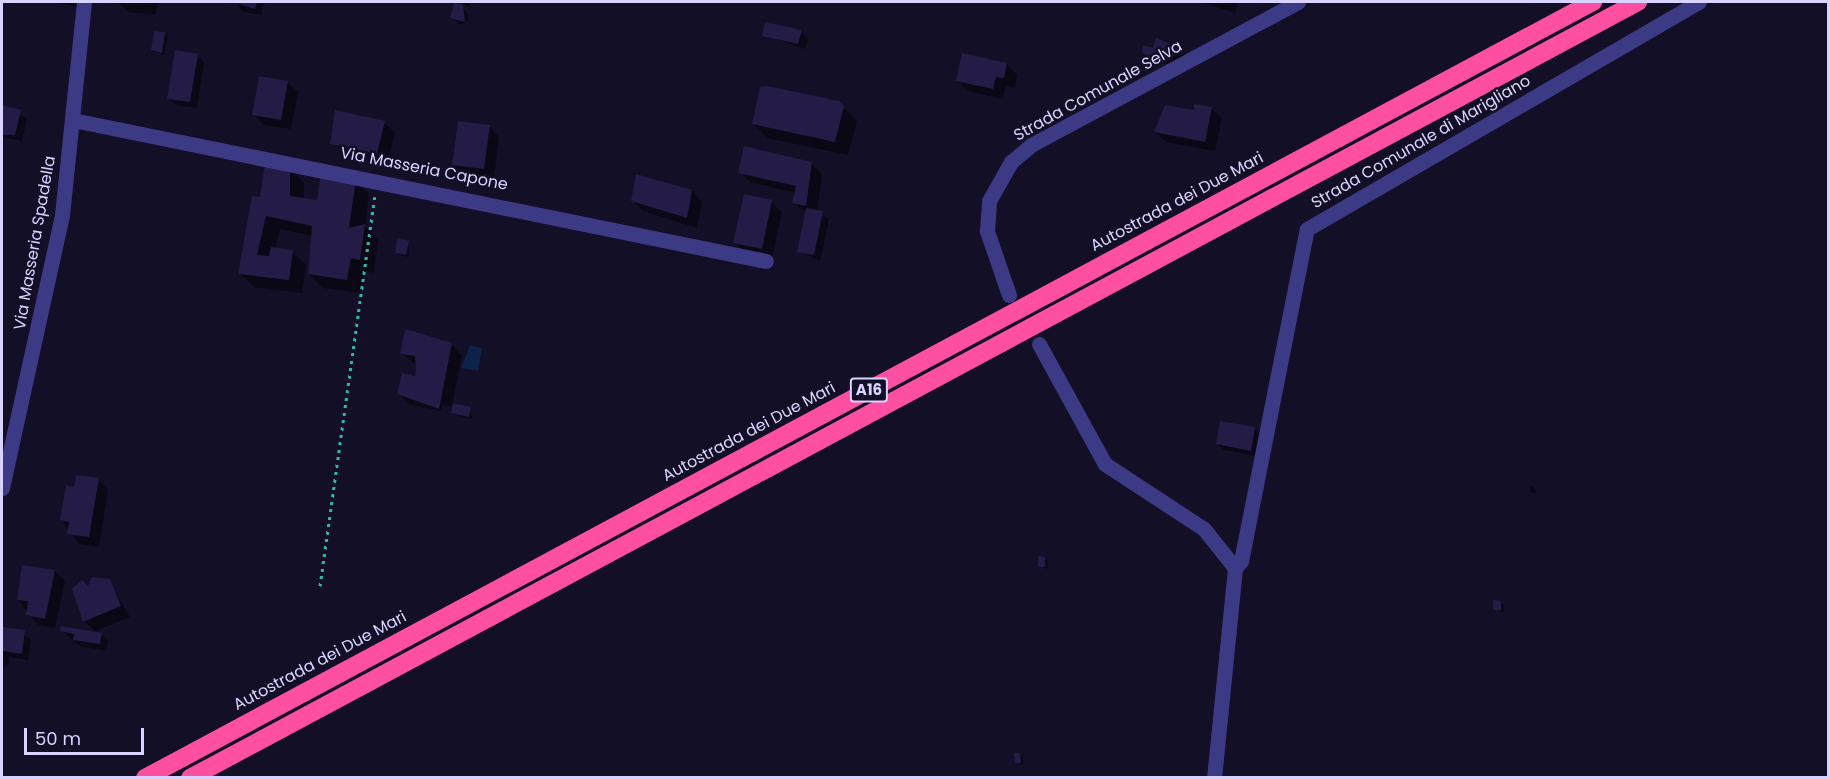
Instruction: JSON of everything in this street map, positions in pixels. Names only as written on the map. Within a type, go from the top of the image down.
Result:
[{"type":"highway","name":"Autostrada dei Due Mari","points":[[145,777],[1593,2]]},
{"type":"highway","name":"A16","points":[[190,777],[1638,2]]},
{"type":"street","name":"Via Masseria Spadella","points":[[2,488],[8,419],[39,330],[73,120],[84,2]]},
{"type":"street","name":"Strada Comunale Selva","points":[[1009,295],[987,231],[988,201],[1011,162],[1031,145],[1298,2]]},
{"type":"street","name":"Strada Comunale di Marigliano","points":[[1235,568],[1241,561],[1307,229],[1699,2]]},
{"type":"street","name":"Via Masseria Capone","points":[[73,120],[378,178],[766,261]]},
{"type":"street","points":[[1039,344],[1106,464],[1204,530],[1235,568],[1214,777]]},
{"type":"path","points":[[320,586],[378,178]]},
{"type":"water","points":[[470,345],[482,348],[478,371],[461,368]]},
{"type":"building","points":[[234,2],[257,2],[255,9]]},
{"type":"building","points":[[454,3],[463,5],[465,22],[450,18]]},
{"type":"building","points":[[765,22],[802,30],[798,44],[762,36]]},
{"type":"building","points":[[154,31],[165,32],[162,53],[151,50]]},
{"type":"building","points":[[1156,38],[1176,46],[1183,52],[1164,60],[1142,53],[1143,45],[1153,48]]},
{"type":"building","points":[[175,50],[198,54],[190,102],[167,99]]},
{"type":"building","points":[[962,53],[1007,63],[1004,78],[996,77],[993,89],[956,81]]},
{"type":"building","points":[[259,76],[288,81],[281,120],[252,115]]},
{"type":"building","points":[[767,86],[839,101],[844,106],[835,142],[752,124],[760,87]]},
{"type":"building","points":[[1194,104],[1212,107],[1205,142],[1154,132],[1165,105],[1194,110]]},
{"type":"building","points":[[2,105],[21,110],[15,135],[2,135]]},
{"type":"building","points":[[335,110],[385,121],[377,154],[330,144]]},
{"type":"building","points":[[458,121],[490,125],[484,169],[452,165]]},
{"type":"building","points":[[744,146],[812,162],[806,206],[792,203],[796,186],[738,173]]},
{"type":"building","points":[[265,164],[290,167],[290,196],[317,200],[321,173],[356,179],[349,228],[365,224],[360,260],[351,258],[347,280],[308,274],[312,226],[266,216],[257,255],[269,256],[271,247],[293,250],[289,280],[238,274],[252,196],[260,197]]},
{"type":"building","points":[[636,174],[692,190],[687,218],[631,201]]},
{"type":"building","points":[[744,194],[772,200],[762,249],[733,243]]},
{"type":"building","points":[[806,208],[823,211],[814,255],[797,252]]},
{"type":"building","points":[[397,238],[409,241],[406,255],[395,253]]},
{"type":"building","points":[[405,329],[452,343],[439,409],[397,394],[402,373],[415,376],[416,371],[415,356],[400,354]]},
{"type":"building","points":[[453,403],[471,407],[469,417],[451,413]]},
{"type":"building","points":[[1220,421],[1255,427],[1251,451],[1216,444]]},
{"type":"building","points":[[76,475],[99,478],[89,537],[67,534],[69,522],[60,520],[66,485],[74,487]]},
{"type":"building","points":[[1038,556],[1045,557],[1045,567],[1038,567]]},
{"type":"building","points":[[22,565],[55,570],[45,619],[26,615],[28,601],[17,600]]},
{"type":"building","points":[[92,577],[110,579],[121,606],[83,622],[72,589],[82,580],[88,586]]},
{"type":"building","points":[[1493,600],[1501,601],[1501,610],[1493,610]]},
{"type":"building","points":[[61,626],[102,633],[100,644],[73,640],[74,634],[60,631]]},
{"type":"building","points":[[2,627],[25,630],[22,654],[2,651]]},
{"type":"building","points":[[1014,753],[1020,753],[1021,763],[1015,763]]}]
